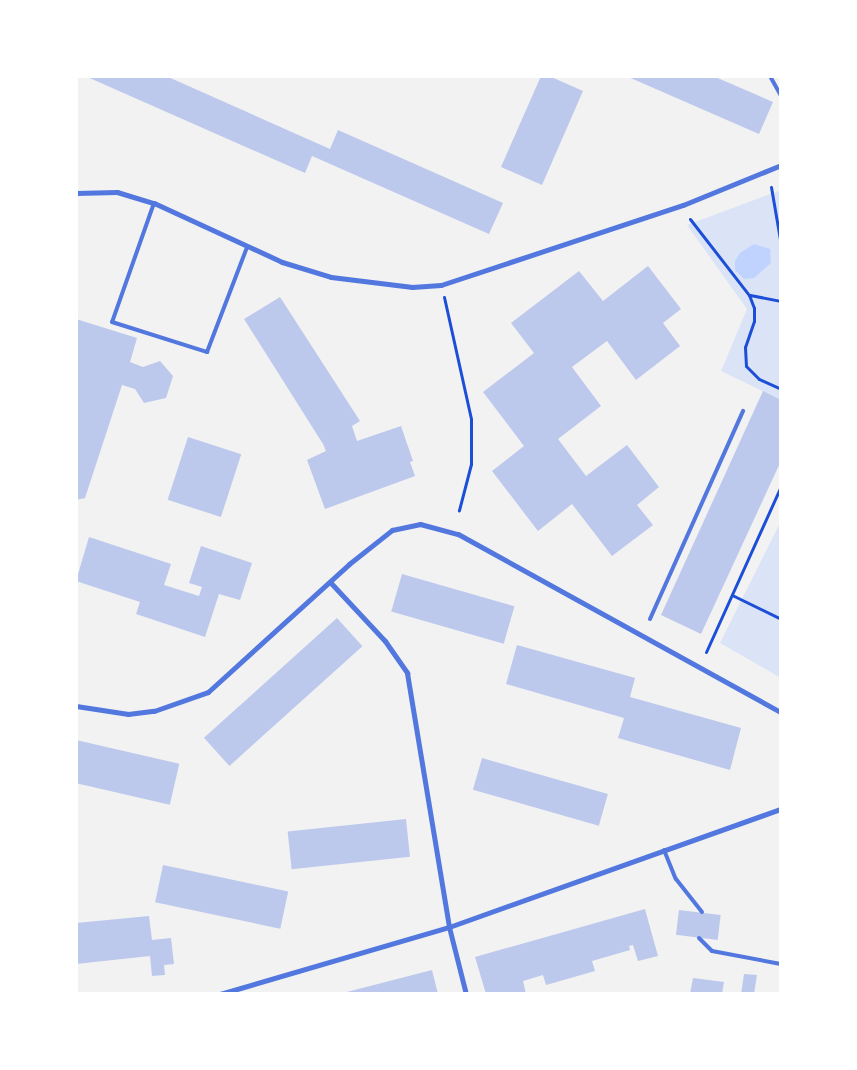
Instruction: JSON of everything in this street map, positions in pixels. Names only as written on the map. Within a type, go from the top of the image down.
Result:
[{"type":"street","points":[[76,193],[117,192],[154,203],[282,262],[331,277],[412,287],[441,285],[682,205],[781,165]]},
{"type":"street","points":[[76,706],[128,714],[154,711],[208,692],[330,582],[392,530],[420,524],[458,534],[781,712]]},
{"type":"street","points":[[330,582],[385,641],[407,673],[449,927],[466,994]]},
{"type":"street","points":[[220,994],[449,927],[781,809]]},
{"type":"lane","points":[[770,76],[781,96]]},
{"type":"lane","points":[[154,203],[112,322],[207,352],[247,247]]},
{"type":"lane","points":[[650,619],[743,411]]},
{"type":"lane","points":[[664,850],[676,879],[702,912]]},
{"type":"lane","points":[[699,938],[712,951],[781,964]]},
{"type":"path","points":[[771,187],[781,246]]},
{"type":"path","points":[[690,219],[749,295],[754,308],[754,321],[745,347],[746,366],[759,379],[781,389]]},
{"type":"path","points":[[441,285],[471,419],[471,464],[459,510]]},
{"type":"path","points":[[749,295],[781,301]]},
{"type":"path","points":[[706,652],[781,486]]},
{"type":"path","points":[[732,595],[781,619]]},
{"type":"shaded area","points":[[781,190],[781,400],[721,371],[747,309],[687,225]]},
{"type":"shaded area","points":[[781,521],[781,678],[720,643]]},
{"type":"water","points":[[754,244],[770,249],[771,263],[754,278],[744,279],[735,270],[735,261],[740,253]]},
{"type":"building","points":[[85,76],[166,76],[330,149],[338,130],[503,203],[489,234],[312,156],[305,173]]},
{"type":"building","points":[[541,76],[549,76],[583,91],[542,185],[501,167]]},
{"type":"building","points":[[626,76],[713,76],[773,102],[759,134]]},
{"type":"building","points":[[648,266],[681,309],[663,323],[680,346],[636,380],[607,341],[572,367],[601,406],[558,439],[586,476],[627,445],[659,487],[637,505],[653,525],[612,556],[572,504],[538,531],[492,471],[524,446],[483,392],[534,353],[511,323],[579,271],[603,301]]},
{"type":"building","points":[[280,297],[360,421],[352,426],[357,441],[401,426],[413,461],[410,462],[415,476],[325,509],[307,460],[326,451],[244,319]]},
{"type":"building","points":[[76,319],[137,338],[130,362],[143,367],[160,361],[173,376],[166,398],[144,403],[135,389],[122,385],[85,498],[76,500]]},
{"type":"building","points":[[763,391],[781,400],[781,461],[701,634],[661,615]]},
{"type":"building","points":[[188,437],[241,454],[221,517],[168,500]]},
{"type":"building","points":[[89,537],[171,564],[164,585],[199,596],[202,587],[189,583],[201,546],[252,563],[240,600],[219,594],[205,637],[136,614],[140,602],[76,581]]},
{"type":"building","points":[[402,574],[514,606],[504,644],[391,611]]},
{"type":"building","points":[[337,618],[362,646],[229,766],[204,738]]},
{"type":"building","points":[[517,645],[635,678],[630,697],[741,728],[730,770],[618,738],[624,718],[506,684]]},
{"type":"building","points":[[76,740],[179,764],[170,805],[76,783]]},
{"type":"building","points":[[482,758],[608,794],[599,826],[473,790]]},
{"type":"building","points":[[406,819],[410,857],[292,869],[288,831]]},
{"type":"building","points":[[163,865],[288,892],[280,929],[155,902]]},
{"type":"building","points":[[645,909],[658,956],[638,961],[633,945],[629,946],[630,950],[592,961],[595,971],[546,985],[543,975],[523,981],[526,994],[486,994],[475,957]]},
{"type":"building","points":[[679,910],[721,915],[718,940],[676,935]]},
{"type":"building","points":[[149,916],[152,940],[171,938],[174,964],[164,965],[165,975],[152,976],[150,956],[76,964],[76,923]]},
{"type":"building","points":[[432,970],[438,994],[343,994],[343,993]]},
{"type":"building","points":[[744,974],[757,975],[754,994],[741,994]]},
{"type":"building","points":[[693,978],[724,982],[722,994],[690,994]]}]
